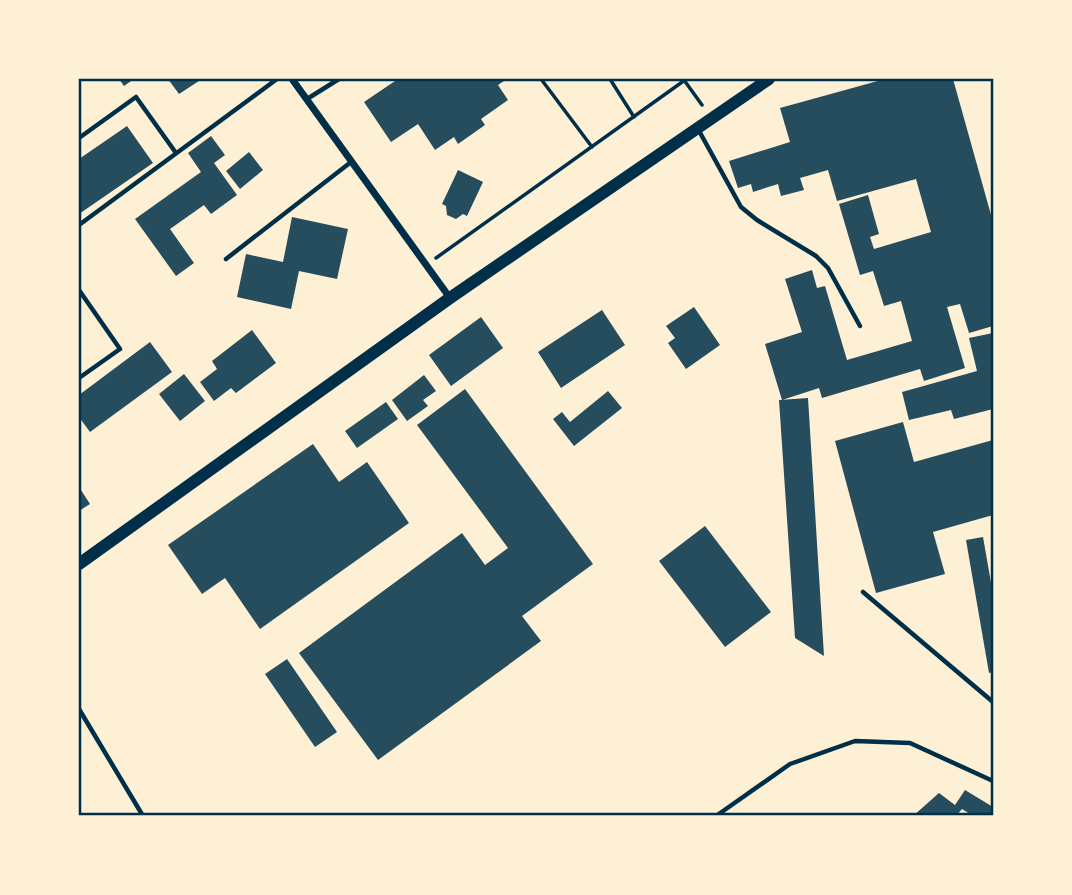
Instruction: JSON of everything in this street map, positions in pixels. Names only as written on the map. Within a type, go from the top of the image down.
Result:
[{"type":"main road","points":[[79,564],[450,298],[769,79]]},
{"type":"street","points":[[292,79],[450,298]]},
{"type":"lane","points":[[79,225],[277,79]]},
{"type":"lane","points":[[307,99],[339,79]]},
{"type":"lane","points":[[79,138],[136,97],[176,153]]},
{"type":"lane","points":[[697,128],[741,206],[757,220],[816,256],[828,268],[860,326]]},
{"type":"lane","points":[[226,260],[352,162]]},
{"type":"lane","points":[[79,290],[120,349],[79,378]]},
{"type":"lane","points":[[863,592],[993,702]]},
{"type":"lane","points":[[79,709],[143,816]]},
{"type":"lane","points":[[716,816],[790,764],[855,741],[910,743],[993,781]]},
{"type":"path","points":[[541,79],[592,147]]},
{"type":"path","points":[[610,79],[634,117]]},
{"type":"path","points":[[426,265],[684,80],[712,118]]},
{"type":"building","points":[[119,79],[134,79],[124,86]]},
{"type":"building","points":[[168,79],[202,79],[179,94]]},
{"type":"building","points":[[398,79],[507,79],[498,85],[508,100],[481,119],[485,125],[458,144],[454,137],[435,150],[418,124],[391,142],[364,102]]},
{"type":"building","points":[[885,79],[953,79],[993,222],[993,326],[969,333],[960,304],[947,307],[965,368],[924,381],[920,369],[822,398],[819,388],[782,400],[765,344],[802,332],[785,279],[812,270],[817,288],[825,286],[847,360],[912,341],[901,301],[884,306],[873,271],[860,275],[839,204],[868,195],[879,234],[870,237],[874,249],[931,232],[916,179],[837,201],[828,170],[800,178],[804,190],[781,196],[778,184],[753,192],[751,184],[738,188],[729,161],[790,142],[780,108]]},
{"type":"building","points":[[127,126],[153,163],[79,214],[79,159]]},
{"type":"building","points":[[211,136],[225,155],[214,163],[237,195],[211,214],[204,205],[170,229],[194,263],[176,276],[135,219],[201,172],[188,153]]},
{"type":"building","points":[[249,152],[263,170],[240,189],[226,171]]},
{"type":"building","points":[[458,170],[483,182],[467,216],[463,214],[456,219],[447,215],[446,206],[442,204]]},
{"type":"building","points":[[292,217],[348,229],[337,279],[299,271],[291,309],[237,297],[246,254],[283,262]]},
{"type":"building","points":[[694,307],[720,345],[686,369],[668,343],[675,338],[666,326]]},
{"type":"building","points":[[602,310],[625,345],[561,388],[538,352]]},
{"type":"building","points":[[481,317],[503,348],[451,386],[429,355]]},
{"type":"building","points":[[252,330],[276,363],[236,393],[231,388],[214,401],[200,382],[217,369],[212,361]]},
{"type":"building","points":[[993,333],[993,409],[954,419],[951,410],[909,420],[902,392],[977,371],[969,338]]},
{"type":"building","points":[[150,342],[172,372],[90,432],[79,417],[79,395]]},
{"type":"building","points":[[184,374],[205,401],[180,421],[159,394]]},
{"type":"building","points":[[424,375],[436,391],[423,400],[428,406],[407,421],[392,400]]},
{"type":"building","points":[[465,389],[593,564],[522,616],[541,641],[378,760],[299,653],[462,533],[485,565],[508,548],[417,425]]},
{"type":"building","points":[[608,391],[622,408],[574,446],[553,419],[562,412],[570,422]]},
{"type":"building","points":[[808,398],[824,656],[795,638],[779,400]]},
{"type":"building","points":[[386,402],[398,419],[357,448],[345,431]]},
{"type":"building","points":[[903,422],[914,462],[993,440],[993,515],[933,532],[945,574],[876,593],[835,441]]},
{"type":"building","points":[[313,444],[339,482],[367,462],[409,523],[260,629],[225,578],[202,594],[168,545]]},
{"type":"building","points":[[79,487],[90,504],[79,511]]},
{"type":"building","points":[[705,526],[771,612],[725,647],[659,561]]},
{"type":"building","points":[[983,537],[993,594],[993,672],[989,673],[966,540]]},
{"type":"building","points":[[287,659],[337,732],[315,747],[265,674]]},
{"type":"building","points":[[965,790],[993,807],[993,816],[973,816],[962,809],[956,816],[913,816],[939,793],[955,805]]}]
